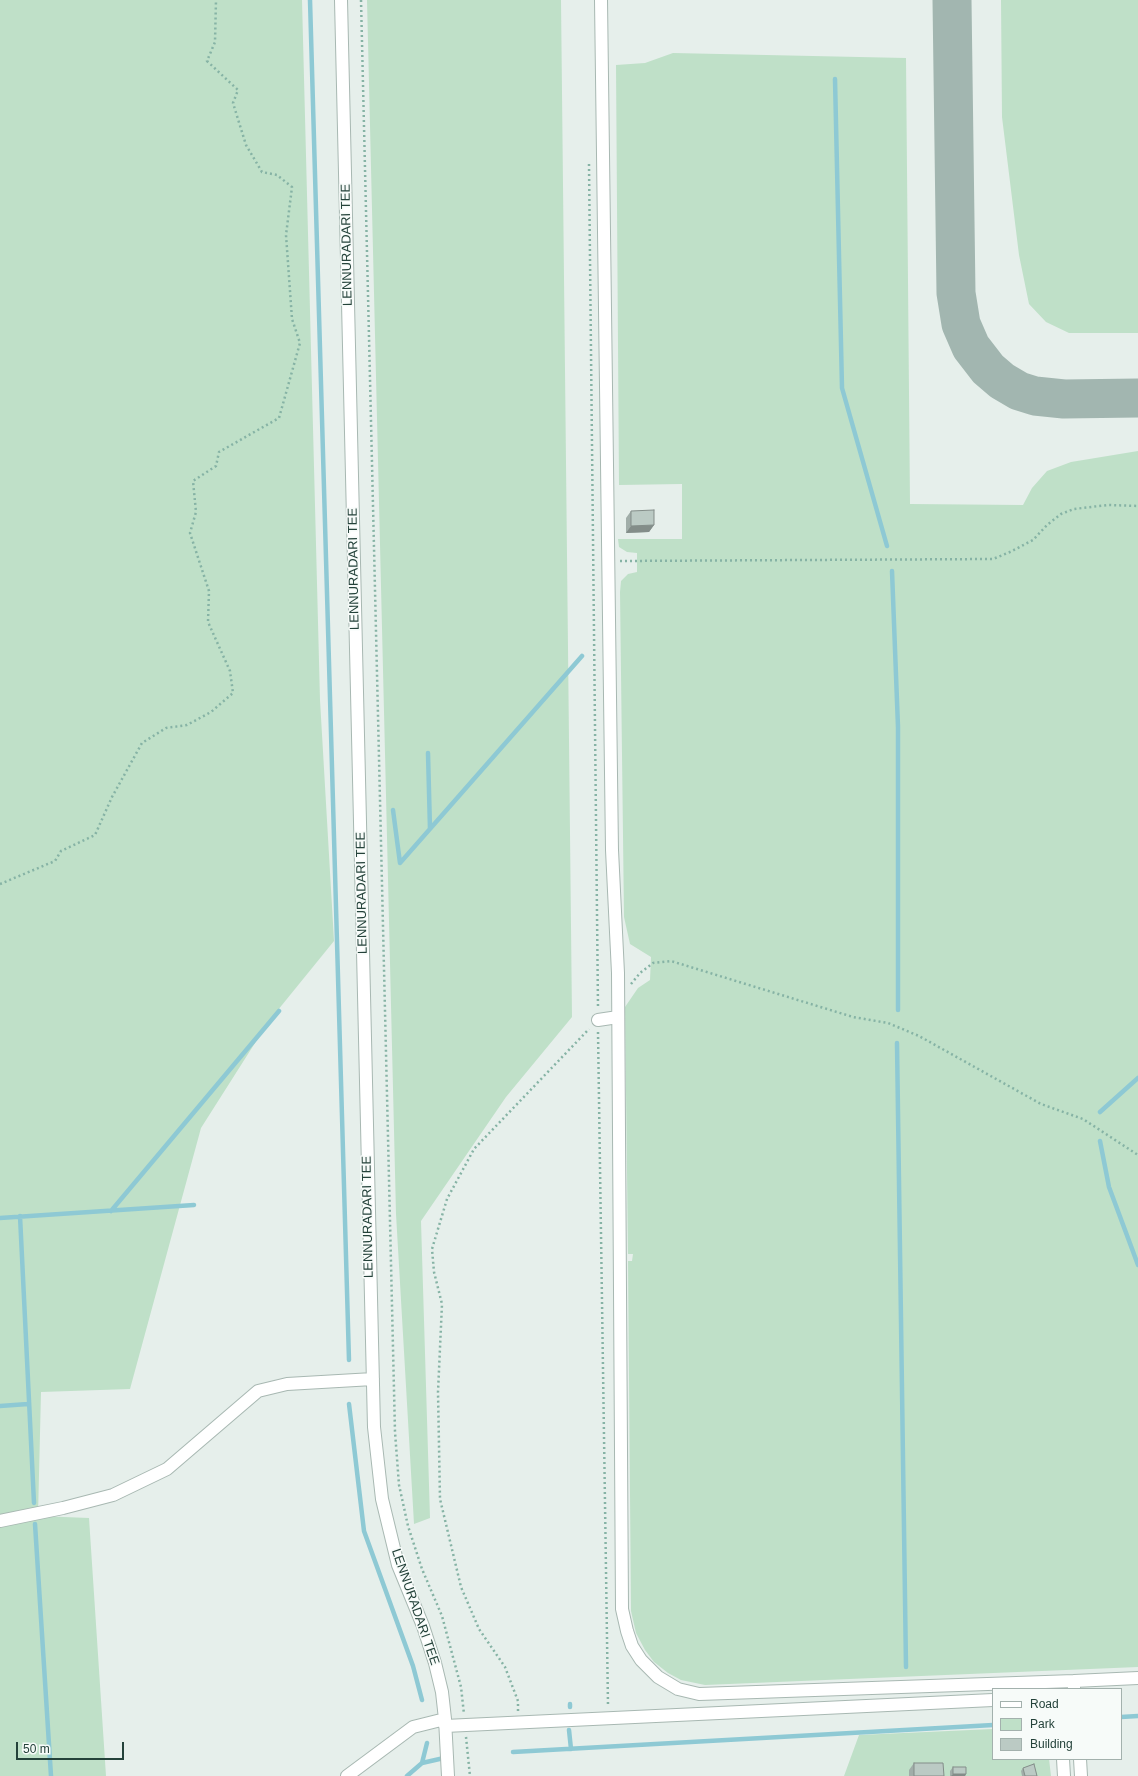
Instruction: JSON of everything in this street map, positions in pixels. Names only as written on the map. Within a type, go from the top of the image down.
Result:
[{"type":"lane","name":"LENNURADARI TEE","points":[[341,0],[374,1427],[382,1499],[398,1565],[424,1626],[442,1692],[448,1776]]},
{"type":"lane","points":[[601,0],[612,850],[618,1017],[622,1609],[632,1646],[641,1660],[658,1677],[678,1689],[699,1694],[1074,1685],[1138,1678]]},
{"type":"lane","points":[[598,1020],[618,1017]]},
{"type":"lane","points":[[0,1521],[63,1508],[113,1495],[168,1468],[258,1391],[287,1384],[373,1379]]},
{"type":"lane","points":[[347,1776],[413,1727],[445,1722],[465,1725],[519,1723],[608,1717],[992,1700]]},
{"type":"lane","points":[[1063,1760],[1064,1776]]},
{"type":"lane","points":[[1080,1760],[1081,1776]]},
{"type":"path","points":[[0,884],[55,861],[60,851],[94,835],[112,797],[142,743],[166,728],[187,725],[205,715],[233,693],[230,671],[208,622],[208,591],[190,533],[196,512],[193,481],[216,466],[219,452],[279,418],[300,343],[292,319],[286,235],[292,187],[277,174],[262,172],[246,146],[233,103],[238,90],[207,61],[215,42],[216,0]]},
{"type":"path","points":[[361,0],[395,1432],[399,1485],[408,1526],[422,1569],[442,1616],[461,1687],[470,1776]]},
{"type":"path","points":[[588,159],[608,1717]]},
{"type":"path","points":[[608,561],[993,559],[1033,540],[1061,514],[1074,509],[1108,504],[1138,506]]},
{"type":"path","points":[[630,985],[640,974],[653,964],[671,961],[853,1017],[888,1023],[919,1036],[1041,1104],[1084,1119],[1138,1155]]},
{"type":"path","points":[[519,1723],[518,1701],[505,1667],[479,1630],[461,1586],[440,1499],[438,1392],[442,1304],[434,1272],[432,1249],[447,1200],[474,1149],[598,1020]]},
{"type":"green space","points":[[0,0],[302,0],[320,700],[334,941],[269,1021],[201,1128],[130,1389],[41,1392],[38,1516],[89,1518],[106,1776],[0,1776]]},
{"type":"green space","points":[[367,0],[561,0],[572,1017],[506,1097],[421,1221],[430,1518],[414,1524],[396,1214]]},
{"type":"green space","points":[[1001,0],[1138,0],[1138,333],[1069,333],[1046,322],[1029,304],[1019,255],[1002,117]]},
{"type":"green space","points":[[673,53],[906,58],[910,504],[1023,505],[1032,488],[1047,471],[1071,462],[1138,451],[1138,1667],[705,1685],[681,1680],[668,1673],[654,1662],[645,1650],[636,1633],[631,1611],[628,1261],[632,1261],[633,1254],[628,1254],[625,1007],[638,988],[650,980],[651,957],[630,944],[624,917],[620,592],[621,581],[628,574],[637,572],[637,553],[627,552],[619,547],[618,539],[682,539],[682,484],[619,485],[616,65],[645,63]]},
{"type":"green space","points":[[992,1729],[992,1760],[1049,1760],[1051,1776],[844,1776],[859,1735]]},
{"type":"building","points":[[654,510],[654,525],[631,526],[631,511]]},
{"type":"building","points":[[914,1763],[943,1763],[944,1776],[914,1776]]},
{"type":"building","points":[[1034,1764],[1037,1776],[1025,1776],[1023,1768]]},
{"type":"building","points":[[953,1767],[966,1767],[966,1774],[953,1774]]},
{"type":"waterway","points":[[310,0],[349,1360]]},
{"type":"waterway","points":[[835,79],[842,388],[887,546]]},
{"type":"waterway","points":[[892,571],[898,727],[898,1010]]},
{"type":"waterway","points":[[393,810],[400,863],[582,656]]},
{"type":"waterway","points":[[428,753],[430,829]]},
{"type":"waterway","points":[[111,1211],[279,1011]]},
{"type":"waterway","points":[[897,1043],[906,1667]]},
{"type":"waterway","points":[[1100,1112],[1138,1078]]},
{"type":"waterway","points":[[1100,1141],[1109,1187],[1138,1265]]},
{"type":"waterway","points":[[0,1218],[194,1205]]},
{"type":"waterway","points":[[20,1216],[34,1503]]},
{"type":"waterway","points":[[0,1406],[28,1404]]},
{"type":"waterway","points":[[349,1404],[364,1531],[413,1666],[422,1700]]},
{"type":"waterway","points":[[35,1524],[51,1776]]},
{"type":"waterway","points":[[1122,1717],[1138,1716]]},
{"type":"waterway","points":[[513,1752],[992,1725]]},
{"type":"waterway","points":[[569,1730],[571,1749]]},
{"type":"waterway","points":[[422,1763],[427,1743]]},
{"type":"waterway","points":[[407,1776],[422,1763],[444,1758]]},
{"type":"taxiway","points":[[952,0],[956,293],[961,324],[971,347],[988,369],[1002,381],[1019,391],[1035,396],[1064,399],[1138,398]]}]
